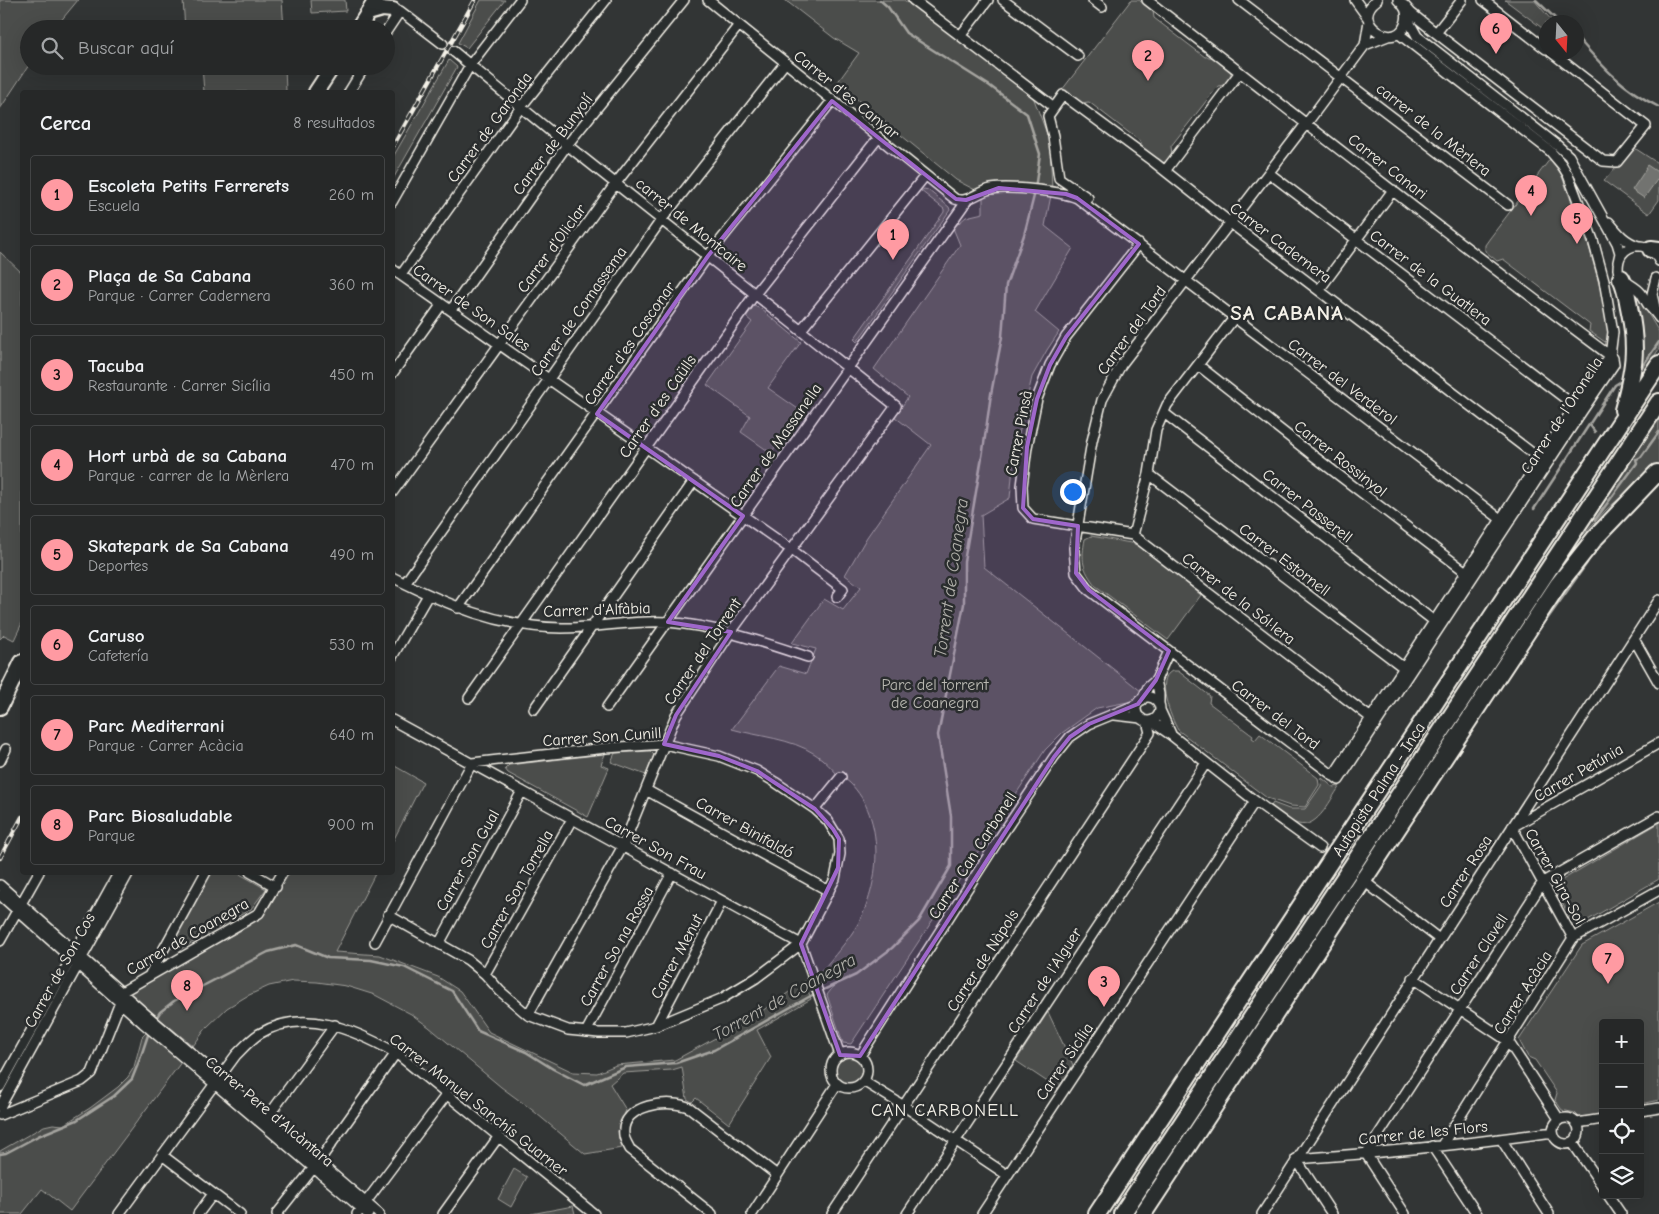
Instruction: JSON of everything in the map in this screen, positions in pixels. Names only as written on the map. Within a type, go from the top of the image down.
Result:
[{"type":"highway","points":[[1617,428],[1631,383],[1635,349],[1624,275]]},
{"type":"highway","name":"Autopista Palma - Inca","points":[[1097,1214],[1659,364]]},
{"type":"highway","name":"Autopista Palma - Inca","points":[[1122,1214],[1659,402]]},
{"type":"highway","points":[[1525,604],[1589,532],[1634,490],[1658,472]]},
{"type":"highway","points":[[1143,1214],[1558,585],[1595,538],[1658,472]]},
{"type":"main road","points":[[364,20],[376,0]]},
{"type":"main road","points":[[368,13],[394,5]]},
{"type":"main road","points":[[317,90],[327,75]]},
{"type":"main road","points":[[0,706],[20,666]]},
{"type":"street","points":[[395,197],[470,65],[520,0]]},
{"type":"street","name":"Carrer de Garonda","points":[[401,275],[521,106],[606,0]]},
{"type":"street","name":"Carrer de Bunyolí","points":[[451,310],[567,144],[684,0]]},
{"type":"street","name":"Carrer d'es Canyar","points":[[708,0],[925,176],[954,198],[960,201],[969,198]]},
{"type":"street","points":[[913,0],[1054,107],[1048,116],[1059,178],[1088,198],[1089,206]]},
{"type":"street","points":[[961,35],[988,0]]},
{"type":"street","points":[[1003,0],[1078,56]]},
{"type":"street","points":[[1093,0],[1102,7]]},
{"type":"street","name":"Carrer Canari","points":[[1147,0],[1610,356]]},
{"type":"street","points":[[1239,0],[1342,77]]},
{"type":"street","points":[[1354,0],[1376,32],[1417,36]]},
{"type":"street","points":[[1368,4],[1377,0]]},
{"type":"street","points":[[1436,33],[1462,0]]},
{"type":"street","points":[[1483,0],[1539,44]]},
{"type":"street","points":[[1401,3],[1436,33],[1603,161],[1617,162],[1646,126],[1561,60]]},
{"type":"street","points":[[1401,3],[1417,36],[1565,152],[1618,246],[1624,275]]},
{"type":"street","name":"Carrer del Tord","points":[[1333,776],[1089,590],[1076,572],[1074,548],[1092,441],[1102,400],[1121,365],[1365,45],[1369,20],[1368,4]]},
{"type":"street","points":[[390,20],[394,5],[443,44]]},
{"type":"street","points":[[1365,45],[1394,35],[1401,30],[1407,18]]},
{"type":"street","name":"Carrer d'Oliclar","points":[[395,489],[616,183],[739,25]]},
{"type":"street","points":[[1394,35],[1550,150],[1562,165],[1570,180],[1601,266],[1614,332],[1610,356]]},
{"type":"street","name":"carrer de Montcaire","points":[[453,52],[896,406]]},
{"type":"street","name":"Carrer de Comassema","points":[[405,583],[662,219],[785,63]]},
{"type":"street","points":[[1165,171],[1240,72]]},
{"type":"street","points":[[349,90],[359,75]]},
{"type":"street","name":"carrer de la Mèrlera","points":[[1342,77],[1508,205]]},
{"type":"street","name":"Carrer Cadernera","points":[[1054,107],[1063,95],[1165,171],[1540,460]]},
{"type":"street","name":"Carrer d'es Cosconar","points":[[458,608],[708,256],[832,101]]},
{"type":"street","name":"Carrer d'es Caülls","points":[[469,698],[755,294],[878,138]]},
{"type":"street","name":"Carrer de la Guatlera","points":[[1269,173],[1575,406]]},
{"type":"street","points":[[802,330],[925,176]]},
{"type":"street","points":[[969,198],[994,188],[1072,195],[1089,206]]},
{"type":"street","points":[[1320,290],[1393,190]]},
{"type":"street","name":"Carrer de Massanella","points":[[607,707],[969,198]]},
{"type":"street","name":"Carrer del Verderol","points":[[1089,206],[1504,522]]},
{"type":"street","points":[[1599,210],[1623,238],[1632,244],[1652,251]]},
{"type":"street","name":"Carrer Pinsà","points":[[1078,526],[1033,519],[1023,508],[1022,486],[1027,448],[1037,399],[1050,365],[1066,337],[1139,244]]},
{"type":"street","points":[[1652,251],[1627,250],[1620,256],[1624,275],[1640,291],[1658,316]]},
{"type":"street","name":"Carrer de Son Sales","points":[[395,270],[792,550],[843,589],[837,596]]},
{"type":"street","points":[[1624,275],[1644,286],[1651,284],[1658,276]]},
{"type":"street","points":[[1658,276],[1652,294],[1658,316]]},
{"type":"street","points":[[395,370],[442,304]]},
{"type":"street","points":[[1133,535],[1149,474],[1156,430],[1167,406],[1234,318]]},
{"type":"street","name":"Carrer de l'Oronella","points":[[1610,356],[1540,460],[1504,522],[1466,572],[1370,718],[1333,776],[1339,780],[1504,522],[1614,364],[1614,360],[1610,356]]},
{"type":"street","name":"Carrer Rossinyol","points":[[1198,365],[1466,572]]},
{"type":"street","name":"Carrer del Torrent","points":[[528,1015],[623,846],[676,715],[731,632],[896,406]]},
{"type":"street","name":"Carrer Passerell","points":[[1164,413],[1434,621]]},
{"type":"street","name":"Carrer Estornell","points":[[1149,474],[1404,668]]},
{"type":"street","points":[[534,709],[694,481]]},
{"type":"street","name":"Carrer de la Sól·lera","points":[[1078,526],[1133,535],[1370,718]]},
{"type":"street","name":"Carrer d'Alfàbia","points":[[395,578],[458,608],[493,620],[560,628],[668,622],[731,632],[808,656]]},
{"type":"street","points":[[395,652],[428,595]]},
{"type":"street","name":"Carrer Rosa","points":[[1262,1214],[1659,600]]},
{"type":"street","points":[[1634,639],[1659,683]]},
{"type":"street","points":[[1169,651],[1156,680],[1148,687],[1137,710],[1146,720],[1171,735],[1320,848]]},
{"type":"street","points":[[1146,720],[1156,718],[1159,707],[1156,680]]},
{"type":"street","points":[[1115,715],[1152,698],[1159,707],[1171,735]]},
{"type":"street","name":"Carrer Can Carbonell","points":[[860,1056],[999,839],[1054,757],[1070,737],[1089,724],[1115,715],[1146,720]]},
{"type":"street","name":"Carrer de Nàpols","points":[[832,1214],[1002,954],[1150,733],[1146,720]]},
{"type":"street","name":"Carrer Son Frau","points":[[395,722],[801,944]]},
{"type":"street","name":"Carrer Petúnia","points":[[1512,827],[1659,743]]},
{"type":"street","name":"Carrer Son Cunill","points":[[388,915],[468,960],[528,1015],[568,1030],[626,1033],[656,1026],[721,999],[756,978],[801,944],[829,891],[838,868],[840,854],[839,839],[828,821],[815,809],[774,782],[736,762],[702,752],[664,744],[606,748],[472,763]]},
{"type":"street","points":[[0,761],[6,749]]},
{"type":"street","points":[[375,942],[472,763]]},
{"type":"street","name":"Carrer de l'Alguer","points":[[907,1214],[1206,763]]},
{"type":"street","points":[[815,809],[841,777]]},
{"type":"street","name":"Carrer Binifaldó","points":[[646,790],[829,891]]},
{"type":"street","name":"Carrer Son Gual","points":[[438,944],[522,791]]},
{"type":"street","name":"Carrer Sicília","points":[[982,1214],[1256,800]]},
{"type":"street","name":"Carrer Clavell","points":[[1366,1154],[1543,882],[1659,816]]},
{"type":"street","name":"Carrer Son Torrella","points":[[485,974],[572,819]]},
{"type":"street","name":"Carrer Gira-Sol","points":[[1512,827],[1573,938]]},
{"type":"street","name":"Carrer So na Rossa","points":[[586,1032],[672,873]]},
{"type":"street","points":[[0,941],[37,875]]},
{"type":"street","name":"Carrer de Son Cos","points":[[0,1108],[118,875]]},
{"type":"street","name":"Carrer de Son Cos","points":[[0,1088],[127,875]]},
{"type":"street","points":[[150,974],[204,875]]},
{"type":"street","points":[[256,875],[276,886]]},
{"type":"street","name":"Carrer de Coanegra","points":[[121,997],[125,990],[150,974],[259,912],[282,875]]},
{"type":"street","points":[[0,885],[19,907]]},
{"type":"street","points":[[1369,885],[1439,939]]},
{"type":"street","name":"Carrer Acàcia","points":[[1442,1145],[1573,938],[1659,890]]},
{"type":"street","points":[[0,895],[19,907]]},
{"type":"street","name":"Carrer Menut","points":[[656,1026],[722,901]]},
{"type":"street","name":"Carrer Pere d'Alcàntara","points":[[19,907],[146,1019],[316,1164],[363,1210],[380,1214]]},
{"type":"street","points":[[801,944],[840,1055]]},
{"type":"street","points":[[1414,978],[1508,1041],[1559,1119]]},
{"type":"street","points":[[0,1115],[82,1081],[92,1072],[121,997]]},
{"type":"street","name":"Carrer Manuel Sanchís Guarner","points":[[118,1214],[236,1055],[257,1035],[272,1027],[302,1022],[335,1025],[370,1039],[396,1053],[594,1214]]},
{"type":"street","points":[[265,1120],[335,1025]]},
{"type":"street","points":[[277,1214],[316,1164],[396,1053]]},
{"type":"street","points":[[850,1053],[860,1056],[866,1066],[866,1077],[863,1081],[853,1088],[842,1087],[837,1084],[831,1068],[833,1063],[840,1055],[850,1053]]},
{"type":"street","points":[[863,1081],[1007,1175]]},
{"type":"street","points":[[752,1214],[837,1084]]},
{"type":"street","points":[[363,1210],[447,1094]]},
{"type":"street","points":[[712,1214],[630,1150],[624,1136],[624,1129],[630,1116],[636,1110],[653,1105],[683,1104],[778,1175]]},
{"type":"street","points":[[1644,1110],[1659,1108]]},
{"type":"street","points":[[1570,1118],[1577,1124],[1578,1135],[1572,1142],[1561,1143],[1554,1137],[1552,1132],[1553,1126],[1559,1119],[1570,1118]]},
{"type":"street","points":[[1577,1124],[1599,1119]]},
{"type":"street","name":"Carrer de les Flors","points":[[1296,1159],[1366,1154],[1500,1140],[1552,1132]]},
{"type":"street","points":[[443,1214],[499,1136]]},
{"type":"street","points":[[1500,1140],[1549,1214]]},
{"type":"street","points":[[1572,1142],[1599,1181]]},
{"type":"street","points":[[1432,1146],[1476,1214]]},
{"type":"street","points":[[1366,1154],[1405,1214]]},
{"type":"street","points":[[162,1155],[240,1214]]},
{"type":"street","points":[[1296,1159],[1332,1214]]},
{"type":"street","points":[[198,1214],[213,1194]]},
{"type":"street","points":[[1611,1199],[1621,1214]]},
{"type":"highlighted area","points":[[832,101],[956,199],[966,200],[999,188],[1066,194],[1077,198],[1139,244],[1066,337],[1050,365],[1037,399],[1027,447],[1023,508],[1033,519],[1078,526],[1076,573],[1089,590],[1169,651],[1156,680],[1138,704],[1089,724],[1070,737],[1054,757],[860,1056],[840,1055],[801,944],[838,868],[839,839],[833,829],[815,809],[757,771],[719,756],[664,744],[676,715],[731,632],[668,622],[743,516],[597,414],[708,256]]},
{"type":"green space","points":[[0,0],[78,0],[61,20],[20,20],[20,75],[22,75],[0,109]]},
{"type":"green space","points":[[183,0],[282,0],[283,20],[184,20]]},
{"type":"green space","points":[[311,0],[345,0],[346,11],[312,13]]},
{"type":"green space","points":[[481,0],[505,0],[467,48],[458,43]]},
{"type":"green space","name":"Parc del torrent de Coanegra","points":[[785,0],[904,0],[1032,94],[1050,142],[1052,190],[1045,226],[1073,248],[1035,312],[1059,332],[1032,377],[1014,456],[1010,498],[981,515],[984,567],[1146,695],[1128,702],[1097,708],[1062,733],[1045,750],[851,1044],[843,1043],[827,995],[841,977],[820,973],[851,935],[859,922],[872,887],[876,850],[874,831],[869,814],[861,797],[850,783],[840,777],[815,754],[795,744],[732,729],[779,666],[806,674],[816,649],[792,643],[824,599],[843,610],[861,587],[845,575],[867,537],[931,445],[895,417],[908,397],[874,369],[960,245],[953,228],[966,217],[983,213],[983,194],[956,180],[837,83],[859,53],[834,38]]},
{"type":"green space","points":[[1131,0],[1139,0],[1153,11],[1154,18],[1205,57],[1221,62],[1228,68],[1231,75],[1224,85],[1218,86],[1171,146],[1172,155],[1167,161],[1162,163],[1141,149],[1141,142],[1089,102],[1080,103],[1062,90]]},
{"type":"green space","points":[[1505,0],[1534,0],[1547,15],[1539,15],[1539,26]]},
{"type":"green space","points":[[449,60],[457,67],[395,176],[395,154]]},
{"type":"green space","points":[[203,75],[285,75],[286,90],[204,90]]},
{"type":"green space","points":[[1633,147],[1659,164],[1659,200],[1649,214],[1604,181]]},
{"type":"green space","points":[[1550,159],[1561,174],[1590,250],[1603,299],[1609,337],[1605,342],[1589,331],[1590,325],[1503,259],[1497,261],[1485,251],[1485,245]]},
{"type":"green space","points":[[924,189],[928,190],[949,207],[950,210],[857,342],[854,339],[944,212],[944,209],[921,191]]},
{"type":"green space","points":[[0,252],[20,271],[20,627],[14,640],[4,635],[0,639]]},
{"type":"green space","points":[[1633,294],[1641,302],[1659,332],[1659,349],[1636,384]]},
{"type":"green space","points":[[754,306],[761,309],[801,342],[768,388],[801,411],[771,453],[741,432],[750,416],[707,385],[752,322],[746,317]]},
{"type":"green space","points":[[1659,419],[1659,464],[1606,510],[1571,548],[1586,529]]},
{"type":"green space","points":[[1091,536],[1131,543],[1142,547],[1201,595],[1168,640],[1096,586],[1091,580],[1085,569],[1083,553],[1085,539]]},
{"type":"green space","points":[[1172,671],[1178,671],[1210,696],[1209,703],[1253,736],[1252,738],[1255,740],[1260,734],[1318,778],[1319,785],[1305,807],[1290,806],[1267,798],[1178,730],[1166,699],[1165,690],[1167,675]]},
{"type":"green space","points":[[650,751],[654,755],[646,775],[611,762],[615,753]]},
{"type":"green space","points":[[605,754],[601,765],[609,768],[588,817],[508,773],[505,769],[509,765]]},
{"type":"green space","points":[[395,766],[423,782],[395,837]]},
{"type":"green space","points":[[1322,778],[1333,787],[1340,786],[1321,814],[1309,824],[1301,825],[1293,822],[1271,806],[1273,803],[1289,809],[1305,809],[1321,786]]},
{"type":"green space","points":[[1659,823],[1659,879],[1576,927],[1552,886]]},
{"type":"green space","points":[[210,875],[242,875],[266,889],[251,909],[179,950],[172,948],[172,943]]},
{"type":"green space","points":[[288,875],[374,875],[335,952],[380,955],[438,977],[460,991],[489,1032],[573,1072],[597,1073],[616,1065],[675,1060],[752,1018],[805,981],[811,999],[757,1030],[771,1057],[729,1124],[696,1098],[692,1102],[687,1099],[682,1067],[672,1070],[623,1073],[610,1084],[626,1110],[618,1131],[622,1148],[585,1154],[429,1027],[411,1014],[375,995],[346,986],[317,982],[293,981],[269,986],[227,1008],[207,1027],[193,1046],[132,996],[132,990],[249,926],[268,909]]},
{"type":"green space","points":[[1659,902],[1659,1100],[1644,1103],[1644,1019],[1599,1019],[1599,1117],[1581,1119],[1575,1113],[1562,1110],[1555,1100],[1557,1093],[1535,1060],[1528,1057],[1519,1040],[1582,945]]},
{"type":"green space","points":[[1048,1012],[1073,1065],[1058,1089],[1016,1061]]},
{"type":"green space","points":[[147,1032],[182,1061],[70,1211],[42,1189],[22,1214],[0,1214],[0,1151],[44,1126],[53,1124],[63,1125],[118,1087],[128,1077],[134,1067],[142,1037]]},
{"type":"green space","points":[[849,1056],[859,1060],[863,1070],[859,1080],[849,1084],[839,1080],[835,1070],[839,1060]]},
{"type":"green space","points":[[514,1169],[527,1177],[511,1207],[498,1199]]},
{"type":"green space","points":[[573,1206],[575,1214],[531,1214]]},
{"type":"shaded area","points":[[1647,165],[1659,173],[1659,177],[1644,198],[1632,190]]},
{"type":"waterway","name":"Torrent de Coanegra","points":[[821,991],[856,975],[892,948],[919,921],[951,866],[951,816],[938,735],[964,604],[964,562],[1002,337],[1006,285],[1024,235],[1034,196],[1040,154],[1027,114],[990,86],[906,33],[888,7],[880,0]]},
{"type":"waterway","points":[[1536,0],[1552,15]]},
{"type":"waterway","points":[[1584,45],[1613,76],[1634,92],[1659,107]]},
{"type":"waterway","points":[[1639,371],[1659,342]]},
{"type":"waterway","points":[[1534,509],[1615,385],[1623,380]]},
{"type":"waterway","points":[[1590,423],[1595,432]]},
{"type":"waterway","points":[[1637,459],[1641,457],[1659,432]]},
{"type":"waterway","points":[[1595,520],[1637,463],[1636,459]]},
{"type":"waterway","points":[[1548,618],[1588,559]]},
{"type":"waterway","name":"Torrent de Coanegra","points":[[155,1020],[160,1012],[174,1001],[268,952],[296,945],[328,958],[371,960],[404,967],[452,991],[478,1031],[526,1052],[584,1085],[626,1067],[676,1063],[714,1050],[816,993]]},
{"type":"waterway","name":"Torrent de Coanegra","points":[[0,1154],[6,1153],[38,1136],[77,1120],[114,1096],[132,1079],[149,1032]]},
{"type":"tunnel","points":[[1320,848],[1366,883]]},
{"type":"railway","points":[[395,143],[475,0]]},
{"type":"railway","points":[[0,858],[20,821]]},
{"type":"place","name":"Caruso","points":[[1496,54]]},
{"type":"place","name":"Plaça de Sa Cabana","points":[[1148,81]]},
{"type":"place","name":"Hort urbà de sa Cabana","points":[[1531,216]]},
{"type":"place","name":"Skatepark de Sa Cabana","points":[[1577,244]]},
{"type":"place","name":"Escoleta Petits Ferrerets","points":[[893,260]]},
{"type":"place","name":"Parc Mediterrani","points":[[1608,984]]},
{"type":"place","name":"Tacuba","points":[[1104,1007]]},
{"type":"place","name":"Parc Biosaludable","points":[[187,1011]]},
{"type":"district","name":"SA CABANA","points":[[1287,313]]},
{"type":"district","name":"CAN CARBONELL","points":[[945,1110]]}]
